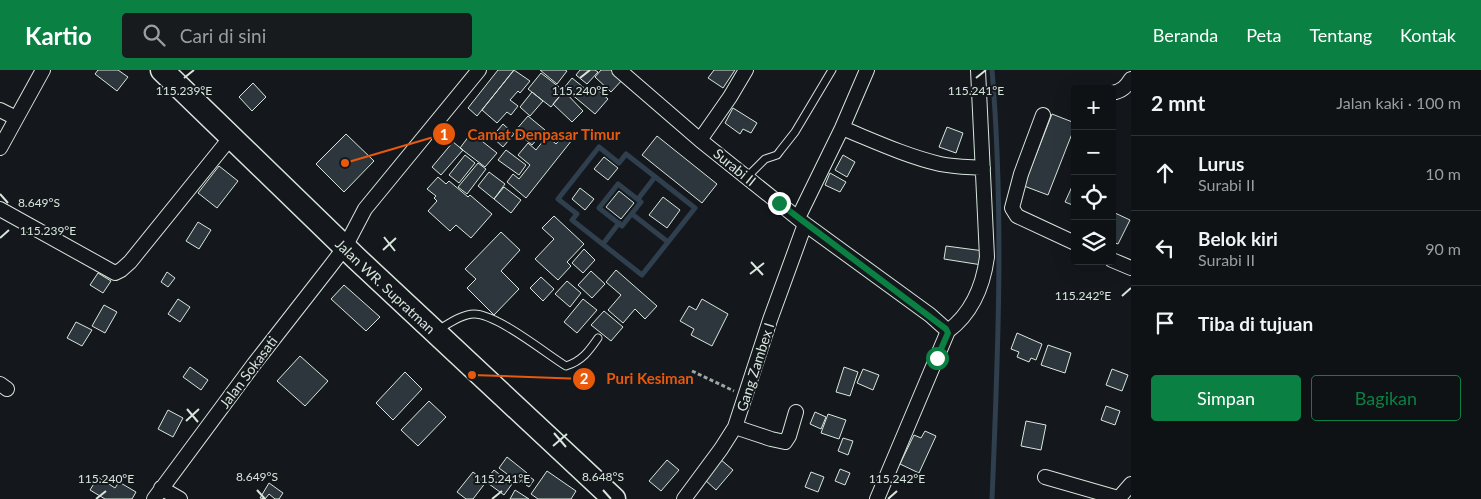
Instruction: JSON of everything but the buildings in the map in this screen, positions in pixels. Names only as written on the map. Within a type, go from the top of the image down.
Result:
[{"type":"main road","name":"Jalan WR. Supratman","points":[[162,70],[345,247],[614,499]]},
{"type":"street","points":[[0,148],[43,70]]},
{"type":"street","name":"Jalan Sokasati","points":[[158,494],[345,247],[365,209],[479,70]]},
{"type":"street","name":"Surabi II","points":[[619,70],[700,140],[802,221],[948,331]]},
{"type":"street","points":[[700,140],[746,70]]},
{"type":"street","name":"Gang Zambex I","points":[[684,499],[735,427],[802,221],[867,70]]},
{"type":"street","points":[[877,499],[948,331],[962,320],[971,307],[986,265],[983,168],[974,71]]},
{"type":"street","points":[[1116,92],[1121,91],[1131,79]]},
{"type":"street","points":[[0,110],[16,118]]},
{"type":"street","points":[[1043,115],[1021,174],[1012,208],[1017,216],[1071,241]]},
{"type":"street","points":[[842,128],[928,160],[943,164],[983,168]]},
{"type":"street","points":[[0,209],[115,273],[130,262],[231,137]]},
{"type":"street","points":[[1116,262],[1131,268]]},
{"type":"street","points":[[735,427],[785,442],[789,436],[796,412]]},
{"type":"street","points":[[1045,477],[1118,499],[1131,484]]},
{"type":"street","points":[[158,494],[180,499]]},
{"type":"lane","points":[[747,177],[765,158],[777,155],[780,152],[795,132],[832,70]]},
{"type":"lane","points":[[436,332],[461,318],[473,314],[487,317],[536,344],[566,366],[575,363],[585,356],[598,338]]},
{"type":"path","points":[[692,371],[745,396]]},
{"type":"waterway","points":[[992,70],[996,124],[999,231],[998,338],[992,499]]},
{"type":"waterway","points":[[599,147],[619,163],[626,154],[695,208],[642,275],[572,220],[577,214],[558,199],[599,147]]},
{"type":"waterway","points":[[638,199],[655,177]]},
{"type":"waterway","points":[[618,184],[641,202],[622,226],[599,208],[618,184]]},
{"type":"waterway","points":[[632,214],[668,242]]},
{"type":"waterway","points":[[603,244],[619,223]]},
{"type":"place","name":"Camat Denpasar Timur","points":[[345,163]]},
{"type":"place","name":"Puri Kesiman","points":[[472,375]]},
{"type":"route","points":[[779,203],[946,329],[948,333],[937,358]]}]
